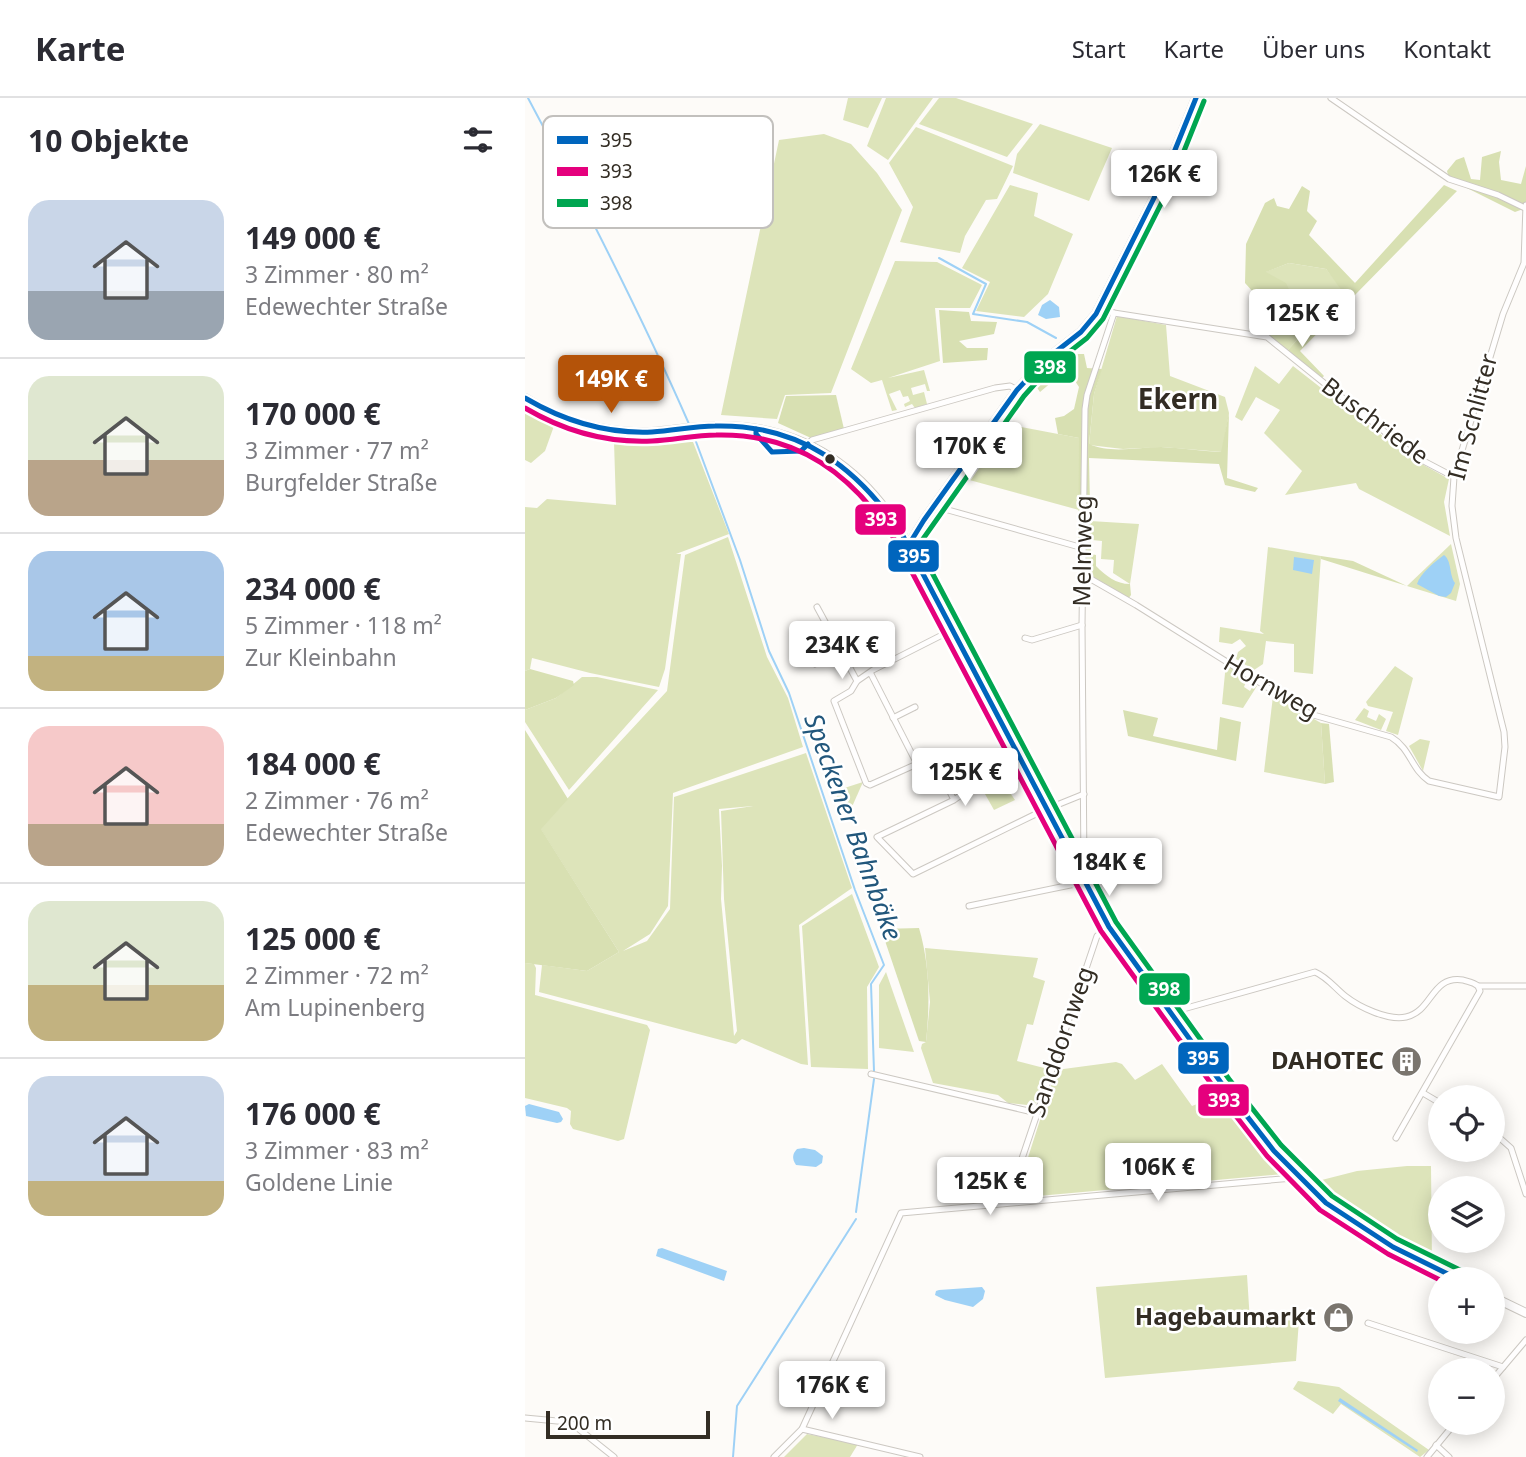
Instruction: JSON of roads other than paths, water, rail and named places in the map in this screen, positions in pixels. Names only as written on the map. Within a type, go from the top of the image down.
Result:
[{"type":"main road","points":[[908,547],[1017,390],[1044,361],[1086,326],[1100,307],[1162,183],[1196,98]]},
{"type":"main road","points":[[525,398],[562,417],[601,429],[639,432],[711,426],[771,432],[808,444],[833,458],[862,480],[884,505],[903,536],[1109,927],[1171,1014],[1262,1136],[1296,1175],[1326,1203],[1364,1230],[1435,1267]]},
{"type":"main road","points":[[903,536],[923,522]]},
{"type":"main road","points":[[1505,1303],[1526,1313]]},
{"type":"street","points":[[1331,98],[1449,179],[1526,206]]},
{"type":"street","name":"Im Schlitter","points":[[1499,797],[1505,747],[1504,732],[1456,538],[1452,506],[1454,477],[1503,314],[1524,262],[1526,206]]},
{"type":"street","name":"Buschriede","points":[[1100,307],[1114,313],[1267,337],[1416,457],[1454,477]]},
{"type":"street","name":"Melmweg","points":[[1084,869],[1082,573],[1085,409],[1087,395],[1114,313]]},
{"type":"street","points":[[808,444],[812,440],[995,388],[1010,386],[1017,390]]},
{"type":"street","points":[[934,506],[1083,548]]},
{"type":"street","name":"Hornweg","points":[[1082,573],[1310,714],[1391,737],[1403,744],[1421,776],[1429,781],[1499,797]]},
{"type":"street","points":[[817,607],[857,681]]},
{"type":"street","points":[[1025,638],[1032,640],[1082,625]]},
{"type":"street","points":[[938,754],[870,785],[866,783],[834,701],[851,691],[857,681],[871,674],[873,670],[952,630]]},
{"type":"street","points":[[815,664],[840,651]]},
{"type":"street","points":[[871,674],[917,764]]},
{"type":"street","points":[[893,718],[915,707]]},
{"type":"street","points":[[954,800],[877,837],[913,874],[1084,793]]},
{"type":"street","points":[[969,906],[1085,882]]},
{"type":"street","name":"Sanddornweg","points":[[1007,1203],[1097,936],[1109,927]]},
{"type":"street","points":[[1171,1014],[1315,972],[1347,998],[1362,1006],[1400,1017],[1416,1013],[1443,982],[1451,978],[1474,982],[1480,991],[1396,1138]]},
{"type":"street","points":[[1478,986],[1526,986]]},
{"type":"street","points":[[871,1074],[1037,1113]]},
{"type":"street","points":[[1423,1093],[1428,1096]]},
{"type":"street","points":[[1505,1143],[1511,1148],[1526,1194]]},
{"type":"street","points":[[774,1457],[802,1429],[901,1213],[1293,1178],[1296,1175]]},
{"type":"street","points":[[1368,1324],[1475,1358]]},
{"type":"street","points":[[1505,1365],[1526,1340]]},
{"type":"street","points":[[525,1418],[568,1422],[614,1457]]},
{"type":"street","points":[[802,1429],[920,1457]]},
{"type":"street","points":[[1427,1457],[1445,1435]]},
{"type":"street","points":[[1436,1445],[1449,1457]]},
{"type":"water","points":[[1050,300],[1059,307],[1060,317],[1046,319],[1038,315],[1042,305]]},
{"type":"water","points":[[1444,555],[1455,583],[1446,597],[1417,584],[1425,571]]},
{"type":"water","points":[[1294,557],[1314,560],[1312,574],[1293,570]]},
{"type":"water","points":[[529,1104],[559,1112],[563,1119],[557,1123],[526,1116],[525,1106]]},
{"type":"water","points":[[797,1149],[815,1150],[823,1156],[822,1163],[816,1167],[796,1165],[794,1153]]},
{"type":"water","points":[[662,1248],[727,1271],[724,1281],[656,1256],[658,1249]]},
{"type":"water","points":[[982,1287],[985,1291],[983,1299],[973,1307],[935,1295],[939,1290]]},
{"type":"water","points":[[1340,1398],[1418,1450],[1417,1452],[1338,1401]]},
{"type":"waterway","name":"Speckener Bahnbäke","points":[[528,98],[543,127]]},
{"type":"waterway","name":"Speckener Bahnbäke","points":[[595,228],[689,424]]},
{"type":"waterway","points":[[939,258],[986,284],[973,314],[1027,322],[1056,338]]},
{"type":"waterway","name":"Speckener Bahnbäke","points":[[695,439],[740,560],[769,651],[789,693],[855,890],[884,965],[871,984],[874,1071]]},
{"type":"waterway","name":"Speckener Bahnbäke","points":[[856,1212],[874,1079]]},
{"type":"waterway","name":"Speckener Bahnbäke","points":[[733,1457],[737,1406],[856,1219]]},
{"type":"place","name":"DAHOTEC","points":[[1407,1061]]},
{"type":"place","name":"Hagebaumarkt","points":[[1339,1317]]},
{"type":"district","name":"Ekern","points":[[1178,399]]}]
